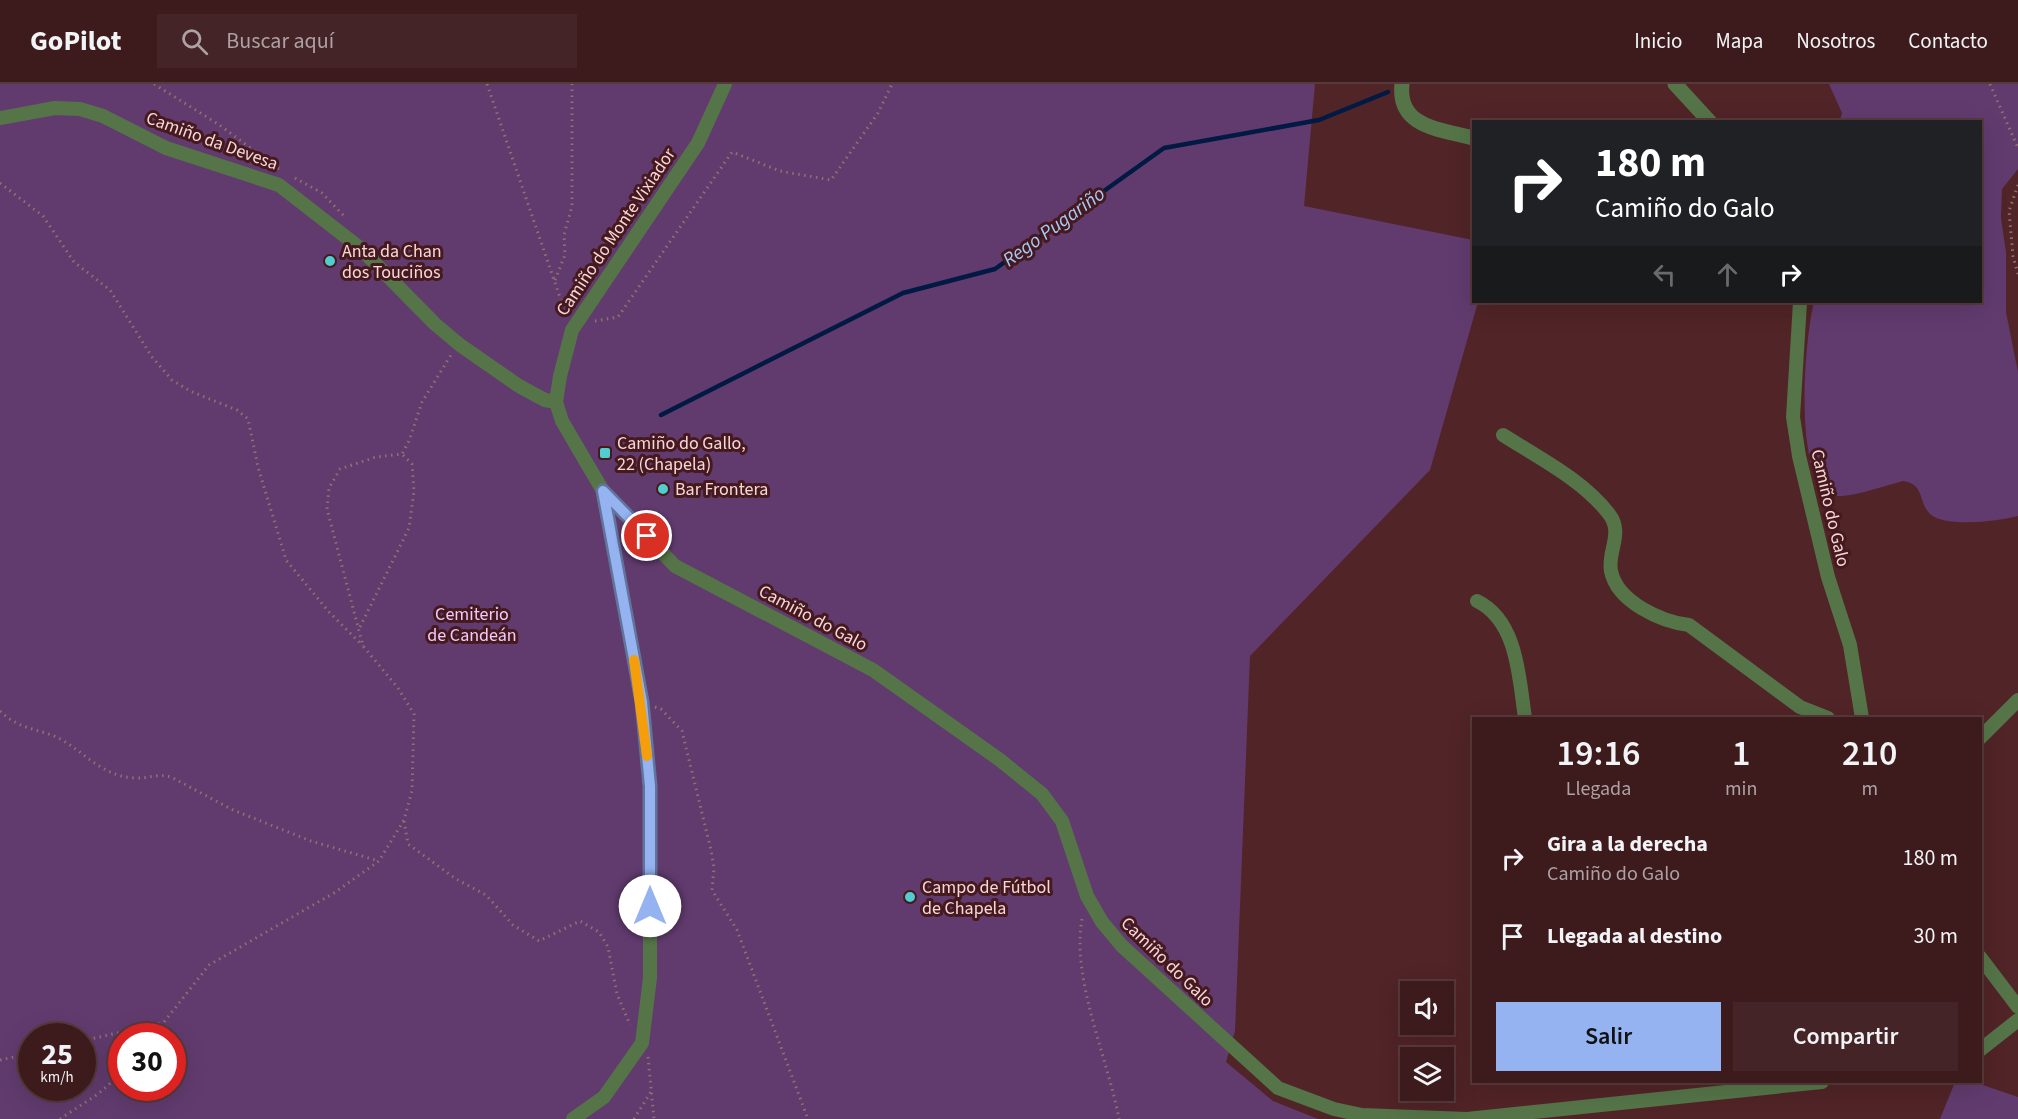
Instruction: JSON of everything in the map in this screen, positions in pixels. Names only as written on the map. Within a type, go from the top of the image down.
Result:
[{"type":"street","name":"Camiño do Monte Vixiador","points":[[556,402],[560,376],[575,325],[698,143],[725,84]]},
{"type":"street","points":[[1402,84],[1401,97],[1409,116],[1423,125],[1472,138]]},
{"type":"street","points":[[1675,84],[1708,120]]},
{"type":"street","name":"Camiño da Devesa","points":[[0,118],[55,108],[80,109],[103,116],[166,148],[279,185],[360,248],[435,324],[460,345],[519,386],[544,400],[556,402]]},
{"type":"street","name":"Camiño do Galo","points":[[1800,303],[1793,417],[1797,446],[1828,577],[1850,645],[1862,717]]},
{"type":"street","points":[[556,402],[562,421],[603,491],[642,702],[650,786],[650,978],[642,1043],[604,1097],[573,1119]]},
{"type":"street","points":[[1503,435],[1573,480],[1610,515],[1617,532],[1611,570],[1618,588],[1646,612],[1673,623],[1689,625],[1800,706],[1825,717]]},
{"type":"street","name":"Camiño do Galo","points":[[603,491],[675,566],[873,670],[1000,760],[1042,794],[1062,821],[1087,896],[1102,922],[1122,946],[1278,1089],[1334,1109],[1362,1115],[1467,1119],[1707,1087],[1799,1083]]},
{"type":"street","points":[[1477,601],[1489,607],[1514,647],[1525,717]]},
{"type":"street","points":[[1982,736],[2018,700]]},
{"type":"street","points":[[1982,960],[2018,1006]]},
{"type":"street","points":[[1982,1048],[2018,1020]]},
{"type":"path","points":[[488,84],[568,319],[575,325],[618,317],[732,152],[780,171],[831,180],[878,113],[892,84]]},
{"type":"path","points":[[555,281],[565,255],[564,235],[572,206],[572,84]]},
{"type":"path","points":[[1990,84],[2018,148]]},
{"type":"path","points":[[0,183],[43,216],[74,262],[110,290],[136,328],[152,357],[172,380],[190,392],[237,410],[248,419],[258,466],[286,560],[329,612],[363,646],[398,688],[414,714],[412,791],[404,820],[379,861],[334,893],[209,964],[162,1023]]},
{"type":"path","points":[[2018,185],[2010,211],[2013,256],[2018,274]]},
{"type":"path","points":[[402,454],[409,441],[422,402],[460,345]]},
{"type":"path","points":[[363,646],[327,509],[329,488],[340,469],[346,466],[376,457],[402,454]]},
{"type":"path","points":[[359,629],[409,528],[414,491],[412,464],[402,454]]},
{"type":"path","points":[[642,702],[661,709],[682,731],[711,850],[714,868],[712,890],[737,930],[807,1119]]},
{"type":"path","points":[[0,711],[22,728],[61,739],[98,767],[135,778],[160,774],[171,777],[233,810],[311,841],[379,861]]},
{"type":"path","points":[[404,820],[408,844],[456,879],[486,895],[513,925],[539,941],[580,921],[599,932],[608,947],[617,994],[628,1024],[642,1043],[649,1060],[653,1090],[653,1118]]},
{"type":"path","points":[[1087,896],[1080,930],[1085,986],[1119,1119]]},
{"type":"path","points":[[0,1060],[18,1056]]},
{"type":"path","points":[[60,1119],[108,1085]]},
{"type":"path","points":[[634,1119],[653,1090]]},
{"type":"green space","name":"Cemiterio de Candeán","points":[[0,84],[1315,84],[1304,206],[1472,240],[1472,303],[1478,303],[1430,470],[1250,656],[1235,1031],[1226,1062],[1273,1101],[1318,1119],[0,1119]]},
{"type":"green space","points":[[1829,84],[2018,84],[2018,169],[2002,189],[2001,218],[2006,252],[2006,312],[2018,372],[2018,516],[1998,520],[1959,522],[1937,518],[1926,509],[1915,486],[1903,481],[1856,494],[1838,496],[1832,495],[1819,484],[1811,463],[1806,436],[1805,406],[1807,344],[1814,303],[1982,303],[1982,120],[1840,120],[1842,113]]},
{"type":"green space","points":[[1955,1083],[1977,1083],[2018,1097],[2018,1119],[1940,1119]]},
{"type":"waterway","name":"Rego Pugariño","points":[[661,415],[903,293],[995,269],[1164,148],[1319,120],[1388,92]]},
{"type":"slow traffic","points":[[634,660],[642,702],[647,756]]},
{"type":"place","name":"Anta da Chan dos Touciños","points":[[330,261]]},
{"type":"place","name":"Camiño do Gallo, 22 (Chapela)","points":[[605,453]]},
{"type":"place","name":"Bar Frontera","points":[[663,489]]},
{"type":"place","name":"Campo de Fútbol de Chapela","points":[[910,897]]},
{"type":"route","points":[[647,536],[603,491],[642,702],[650,786],[650,906]]}]
